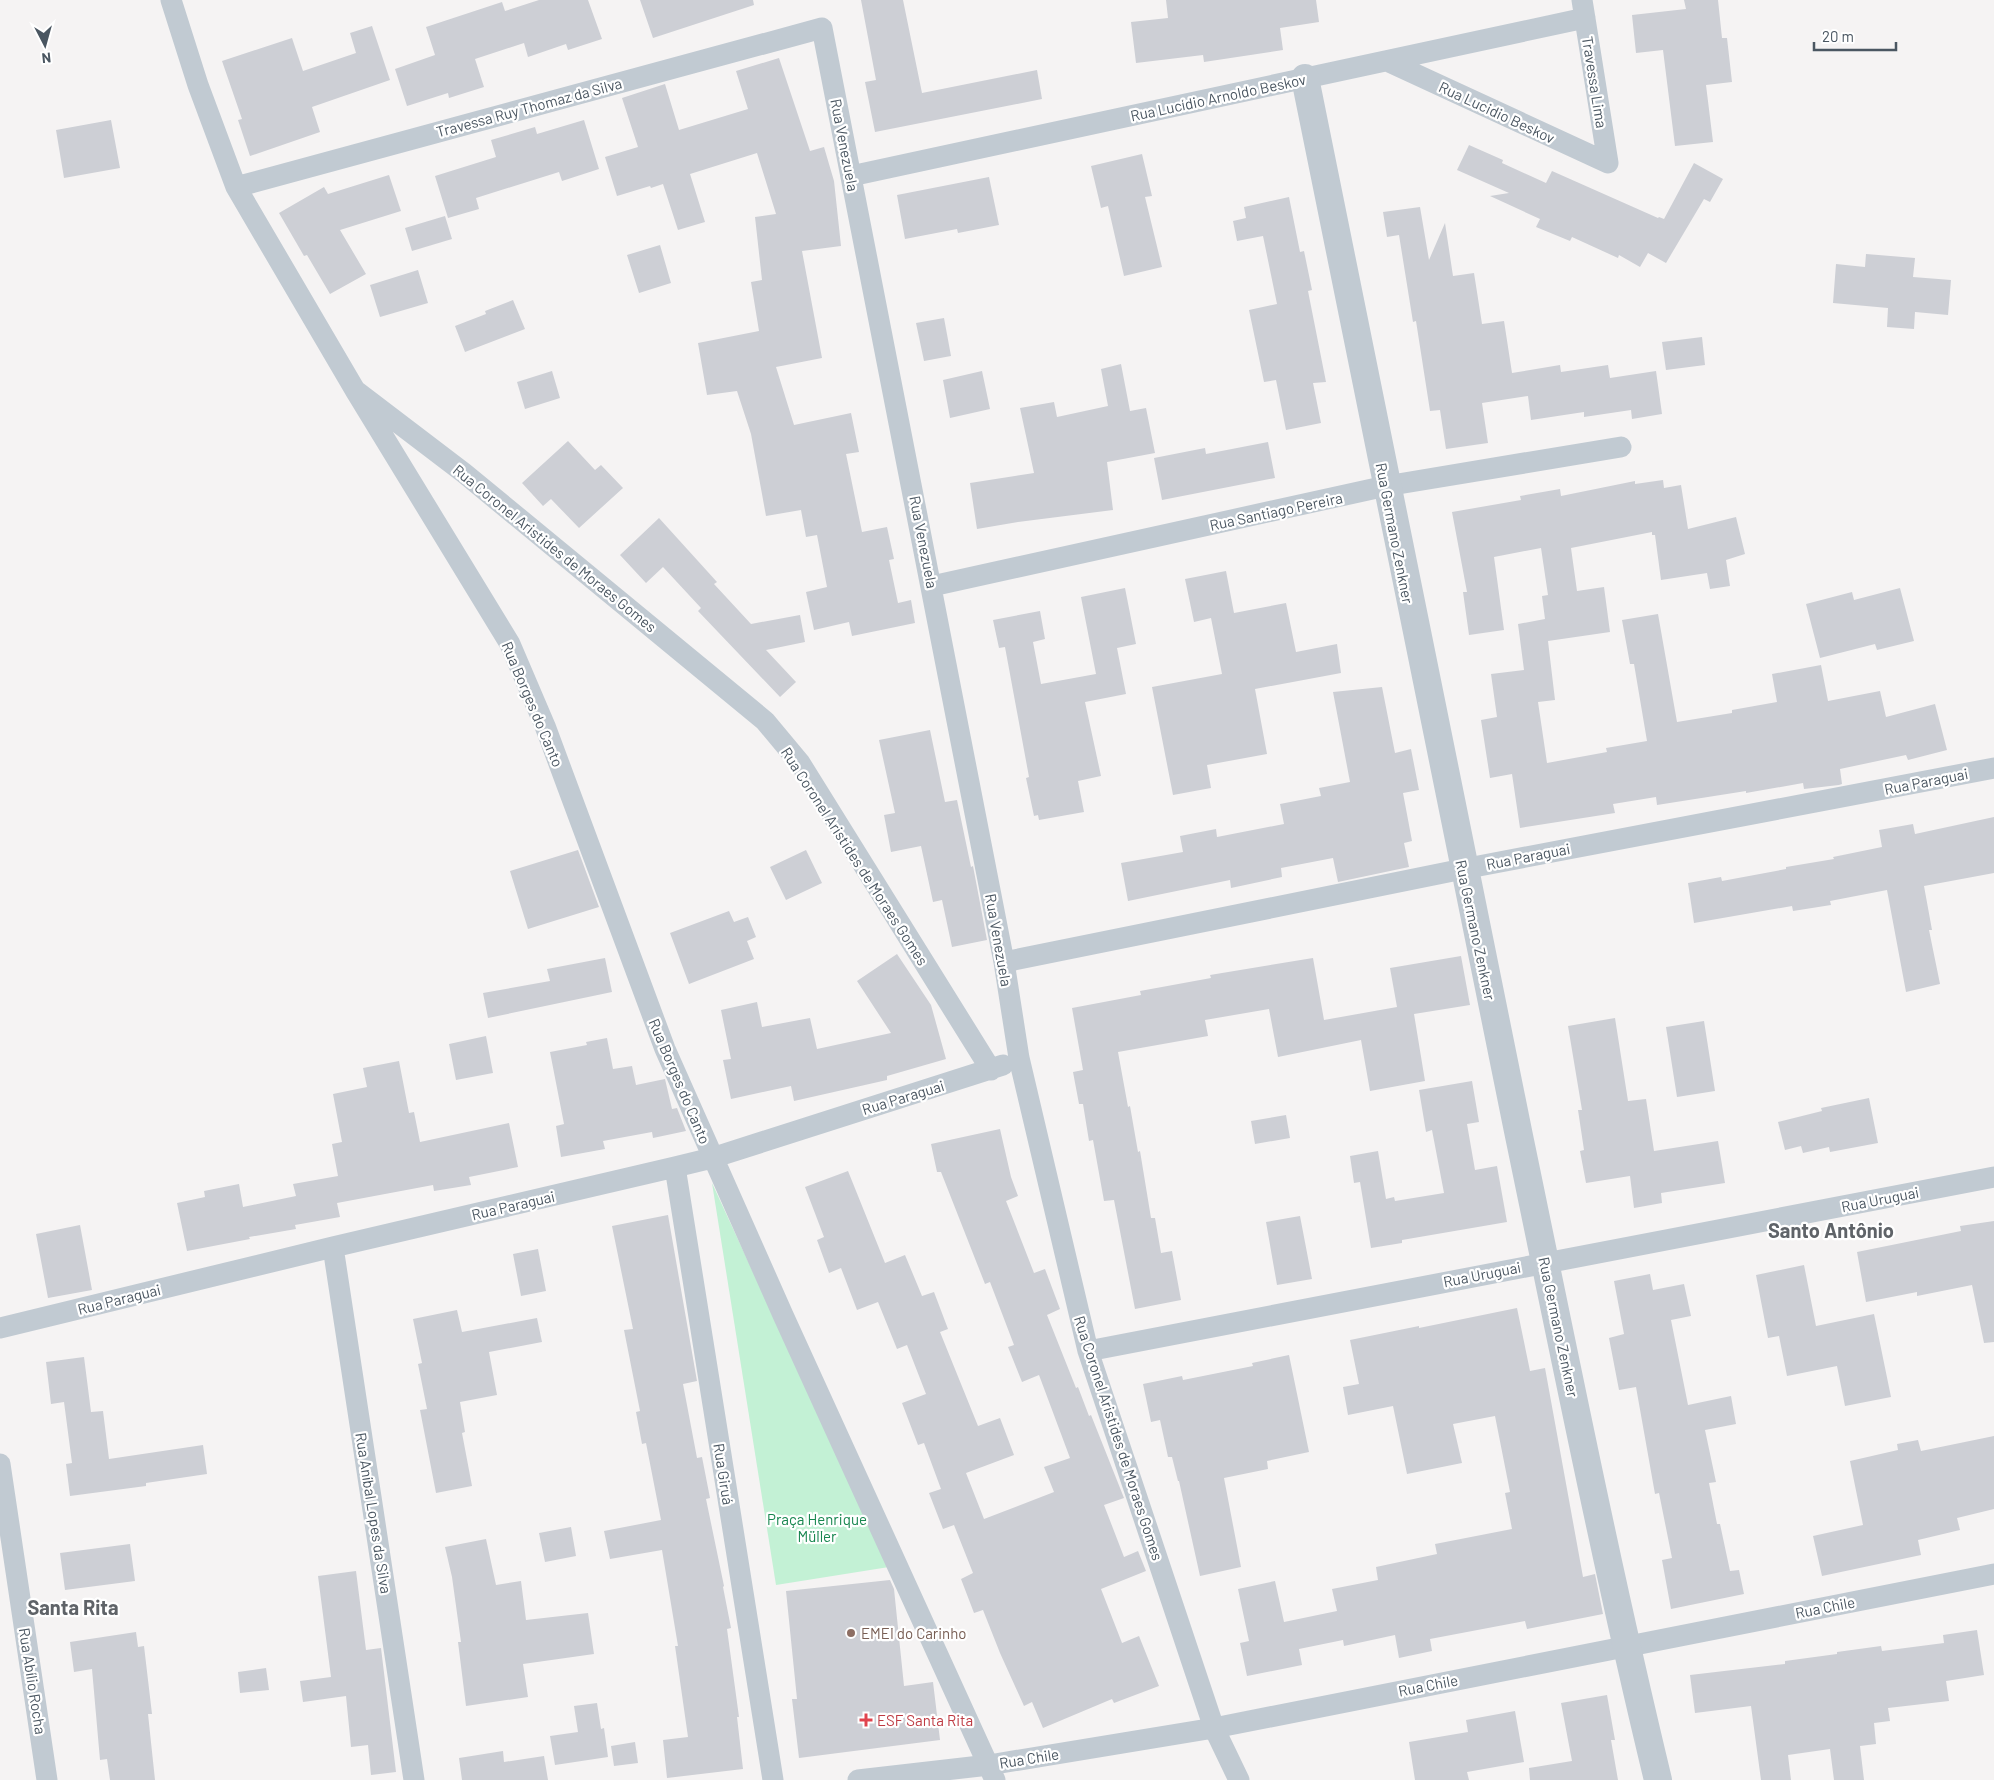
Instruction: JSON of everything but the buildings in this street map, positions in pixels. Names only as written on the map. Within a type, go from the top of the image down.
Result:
[{"type":"street","name":"Rua Coronel Aristides de Moraes Gomes","points":[[171,0],[198,85],[236,187],[355,390],[464,472],[764,721],[800,763],[991,1070]]},
{"type":"street","name":"Rua Lucídio Arnoldo Beskov","points":[[852,176],[1387,62],[1584,9]]},
{"type":"street","name":"Travessa Lima","points":[[1584,9],[1608,163]]},
{"type":"street","name":"Travessa Ruy Thomaz da Silva","points":[[236,187],[822,28]]},
{"type":"street","name":"Rua Venezuela","points":[[822,28],[1004,962],[1019,1058]]},
{"type":"street","name":"Rua Lucidio Beskov","points":[[1387,62],[1608,163]]},
{"type":"street","name":"Rua Germano Zenkner","points":[[1305,78],[1463,868],[1626,1646],[1658,1780]]},
{"type":"street","name":"Rua Borges do Canto","points":[[355,390],[510,644],[545,726],[665,1048],[712,1158],[992,1772]]},
{"type":"street","name":"Rua Santiago Pereira","points":[[932,586],[1386,486],[1621,446]]},
{"type":"street","name":"Rua Paraguai","points":[[1004,962],[1463,868],[1994,768]]},
{"type":"street","name":"Rua Coronel Aristides de Moraes Gomes","points":[[1019,1058],[1088,1351],[1214,1728],[1239,1780]]},
{"type":"street","name":"Rua Paraguai","points":[[0,1328],[333,1247],[675,1168],[991,1070],[1019,1058]]},
{"type":"street","name":"Rua Giruá","points":[[675,1168],[773,1780]]},
{"type":"street","name":"Rua Uruguai","points":[[1088,1351],[1994,1177]]},
{"type":"street","name":"Rua Aníbal Lopes da Silva","points":[[333,1247],[414,1780]]},
{"type":"street","name":"Rua Abílio Rocha","points":[[0,1464],[47,1780]]},
{"type":"street","name":"Rua Chile","points":[[858,1780],[992,1772],[1994,1574]]},
{"type":"green space","name":"Praça Henrique Müller","points":[[712,1183],[889,1567],[776,1585]]},
{"type":"place","name":"EMEI do Carinho","points":[[851,1633]]},
{"type":"place","name":"ESF Santa Rita","points":[[866,1720]]},
{"type":"district","name":"Santo Antônio","points":[[1831,1230]]},
{"type":"district","name":"Santa Rita","points":[[73,1607]]}]
